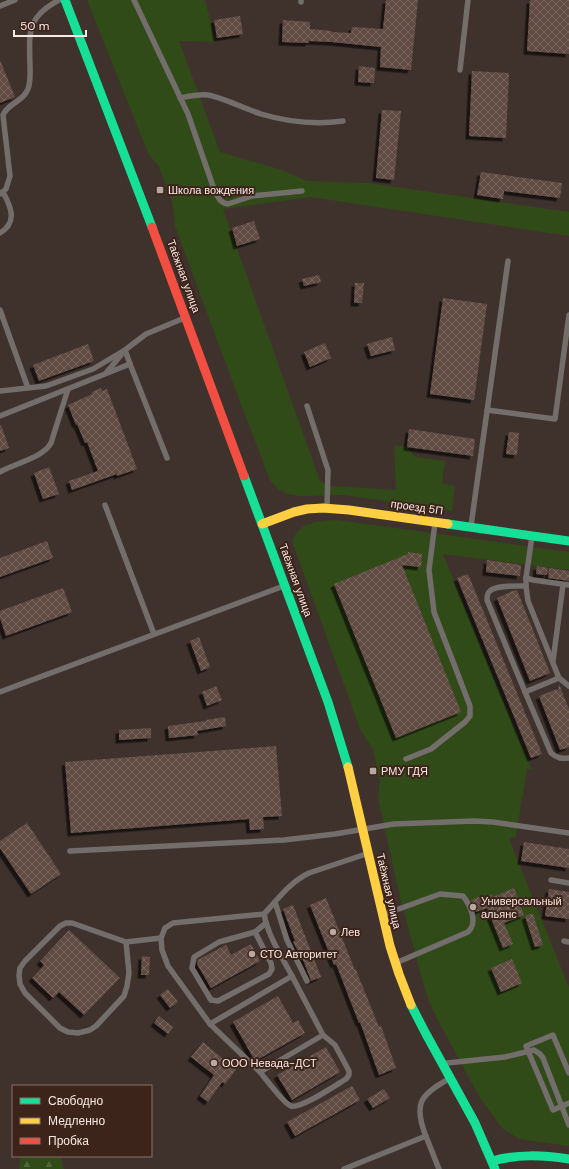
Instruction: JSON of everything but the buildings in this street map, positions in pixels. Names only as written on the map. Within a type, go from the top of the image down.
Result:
[{"type":"main road","name":"Таёжная улица","points":[[65,0],[186,318],[337,728],[346,759],[382,915],[396,963],[412,1006],[474,1120],[494,1165]]},
{"type":"main road","name":"проезд 5П","points":[[262,524],[299,510],[327,508],[569,541]]},
{"type":"main road","points":[[494,1165],[512,1155],[526,1154],[569,1159]]},
{"type":"lane","points":[[0,6],[15,0]]},
{"type":"lane","points":[[0,233],[9,225],[12,215],[8,202],[2,193],[8,184],[10,176],[3,115],[8,108],[22,98],[28,88],[30,80],[30,35],[34,21],[43,10],[60,0]]},
{"type":"lane","points":[[134,0],[188,114],[215,192],[220,200],[228,204],[234,203],[246,197],[302,191]]},
{"type":"lane","points":[[460,70],[468,0]]},
{"type":"lane","points":[[180,98],[203,95],[213,96],[263,115],[313,124],[343,121]]},
{"type":"lane","points":[[471,528],[508,261]]},
{"type":"lane","points":[[0,310],[28,388]]},
{"type":"lane","points":[[487,410],[555,419],[569,315]]},
{"type":"lane","points":[[0,391],[46,386],[93,369],[125,350],[146,334],[186,318]]},
{"type":"lane","points":[[125,350],[167,458]]},
{"type":"lane","points":[[106,374],[125,350]]},
{"type":"lane","points":[[0,416],[130,364]]},
{"type":"lane","points":[[0,472],[39,454],[48,448],[68,389]]},
{"type":"lane","points":[[307,406],[328,470],[327,508]]},
{"type":"lane","points":[[105,506],[154,634]]},
{"type":"lane","points":[[406,759],[431,749],[465,722],[470,716],[470,706],[434,612],[432,601],[429,570],[435,522]]},
{"type":"lane","points":[[532,536],[526,578],[528,601],[560,678],[569,686]]},
{"type":"lane","points":[[526,578],[566,585],[553,661]]},
{"type":"lane","points":[[0,692],[285,585]]},
{"type":"lane","points":[[526,586],[496,587],[490,590],[487,595],[487,600],[551,753],[562,759],[569,758]]},
{"type":"lane","points":[[525,692],[560,678]]},
{"type":"lane","points":[[70,851],[278,841],[363,830],[394,824],[474,821],[518,825],[569,833]]},
{"type":"lane","points":[[264,914],[266,923],[323,1035],[335,1045],[349,1071],[346,1079],[301,1105],[291,1106],[285,1102],[260,1072],[210,1024],[168,966],[162,950],[161,938],[165,928],[173,923],[264,914],[290,885],[301,877],[368,854]]},
{"type":"lane","points":[[550,880],[569,884]]},
{"type":"lane","points":[[382,915],[443,893],[463,896],[474,918],[472,929],[464,935],[396,963]]},
{"type":"lane","points":[[276,902],[287,940],[307,981]]},
{"type":"lane","points":[[126,942],[129,973],[124,996],[96,1026],[90,1030],[78,1033],[68,1032],[60,1028],[25,993],[20,984],[20,968],[25,961],[60,926],[66,923],[72,923],[126,942],[161,938]]},
{"type":"lane","points":[[255,932],[271,963],[272,969],[269,974],[218,1001],[211,1000],[192,968],[194,957],[219,942],[255,932],[266,923]]},
{"type":"lane","points":[[210,1024],[292,976]]},
{"type":"lane","points":[[260,1072],[323,1035]]},
{"type":"lane","points":[[569,1073],[553,1035],[526,1046],[553,1110],[569,1104]]},
{"type":"lane","points":[[443,1064],[505,1057],[534,1050],[540,1054],[569,1125]]},
{"type":"lane","points":[[438,1169],[419,1116],[419,1107],[428,1092],[451,1078]]},
{"type":"lane","points":[[344,1169],[426,1136]]},
{"type":"green space","points":[[87,0],[205,0],[216,42],[179,41],[220,152],[282,170],[307,181],[368,183],[569,212],[569,236],[311,197],[223,209],[320,481],[332,486],[396,490],[394,445],[407,447],[415,457],[445,461],[442,483],[455,486],[452,511],[345,495],[298,496],[288,494],[278,489],[270,480],[175,226],[172,201],[159,167],[148,153]]},
{"type":"green space","points":[[337,520],[569,552],[569,570],[443,554],[532,770],[527,768],[516,836],[509,839],[569,987],[569,1146],[520,1139],[503,1129],[480,1098],[430,1004],[400,897],[378,798],[380,781],[373,749],[360,729],[292,541],[295,534],[300,529],[311,523]]},
{"type":"green space","points":[[21,1157],[60,1157],[64,1169],[19,1169]]},
{"type":"traffic: fast","points":[[65,0],[152,227]]},
{"type":"traffic: fast","points":[[244,476],[328,702],[348,767]]},
{"type":"traffic: fast","points":[[448,524],[569,541]]},
{"type":"traffic: fast","points":[[411,1005],[475,1123],[495,1169]]},
{"type":"traffic: fast","points":[[492,1161],[511,1157],[530,1156],[569,1159]]},
{"type":"traffic: slow","points":[[262,524],[294,512],[323,508],[349,510],[448,524]]},
{"type":"traffic: slow","points":[[348,767],[390,946],[411,1005]]},
{"type":"traffic: jam","points":[[152,227],[244,476]]},
{"type":"place","name":"Школа вождения","points":[[160,190]]},
{"type":"place","name":"РМУ ГДЯ","points":[[373,771]]},
{"type":"place","name":"Универсальный альянс","points":[[473,907]]},
{"type":"place","name":"Лев","points":[[333,932]]},
{"type":"place","name":"СТО Авторитет","points":[[252,954]]},
{"type":"place","name":"ООО Невада-ДСТ","points":[[214,1063]]}]
